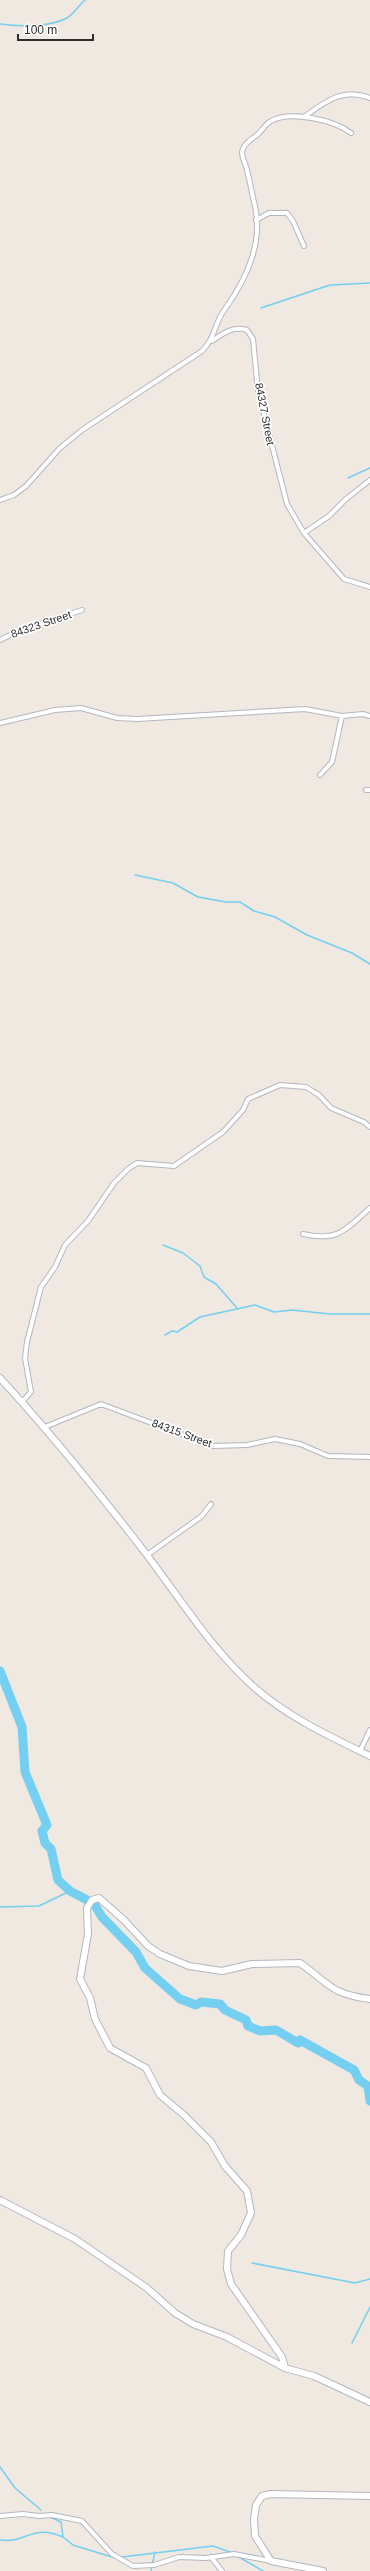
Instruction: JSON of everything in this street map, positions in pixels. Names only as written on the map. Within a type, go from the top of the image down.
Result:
[{"type":"street","points":[[304,117],[335,96],[357,95],[370,98]]},
{"type":"street","points":[[212,341],[217,324],[224,309],[236,294],[250,267],[256,220],[247,168],[242,156],[243,149],[270,121],[280,118],[304,117],[340,125],[351,133]]},
{"type":"street","points":[[256,220],[269,213],[287,213],[293,221],[304,246]]},
{"type":"street","name":"84327 Street","points":[[0,500],[23,489],[60,448],[82,430],[202,351],[212,341],[225,332],[238,328],[247,330],[253,339],[258,391],[271,449],[287,504],[304,533],[344,578],[370,587]]},
{"type":"street","points":[[304,533],[329,516],[346,499],[370,480]]},
{"type":"street","name":"84323 Street","points":[[0,640],[16,632],[82,610]]},
{"type":"street","points":[[0,723],[55,710],[81,708],[117,718],[136,719],[306,710],[342,716],[363,714],[370,716]]},
{"type":"street","points":[[320,776],[332,762],[342,716]]},
{"type":"street","points":[[22,1402],[31,1392],[25,1358],[27,1342],[41,1287],[54,1267],[65,1245],[88,1221],[114,1183],[128,1170],[138,1163],[174,1166],[222,1132],[243,1110],[248,1099],[280,1085],[296,1084],[306,1087],[319,1095],[331,1108],[364,1122],[370,1127]]},
{"type":"street","points":[[303,1234],[326,1237],[336,1235],[346,1231],[370,1208]]},
{"type":"street","points":[[0,1378],[45,1427],[147,1555],[205,1634],[255,1688],[282,1709],[370,1756]]},
{"type":"street","name":"84315 Street","points":[[45,1427],[101,1404],[213,1446],[247,1445],[275,1440],[300,1444],[328,1456],[370,1457]]},
{"type":"street","points":[[147,1555],[202,1516],[211,1504]]},
{"type":"street","points":[[360,1751],[370,1730]]},
{"type":"street","points":[[285,2368],[282,2357],[231,2284],[227,2269],[228,2251],[241,2235],[252,2213],[247,2191],[225,2166],[211,2142],[160,2094],[146,2068],[110,2048],[100,2030],[90,1998],[80,1979],[88,1934],[87,1908],[92,1900],[98,1898],[124,1920],[148,1946],[160,1954],[189,1966],[222,1971],[252,1964],[300,1963],[320,1981],[338,1992],[356,1998],[370,1999]]},
{"type":"street","points":[[0,2200],[75,2239],[146,2288],[175,2313],[193,2324],[227,2337],[285,2368],[314,2376],[370,2402]]},
{"type":"street","points":[[271,2561],[255,2536],[256,2505],[262,2496],[294,2493],[370,2496]]},
{"type":"street","points":[[0,2516],[23,2514],[39,2516],[52,2514],[82,2521],[112,2554],[133,2566],[154,2566],[179,2557],[211,2557],[234,2554],[323,2571]]},
{"type":"street","points":[[211,2557],[222,2571]]},
{"type":"waterway","points":[[0,24],[34,26],[60,21],[70,16],[85,0]]},
{"type":"waterway","points":[[261,308],[330,285],[370,283]]},
{"type":"waterway","points":[[348,478],[370,468]]},
{"type":"waterway","points":[[135,875],[173,883],[198,897],[226,902],[240,902],[254,911],[275,917],[307,935],[352,953],[370,964]]},
{"type":"waterway","points":[[163,1245],[183,1253],[200,1266],[204,1277],[216,1284],[237,1308]]},
{"type":"waterway","points":[[165,1335],[172,1331],[177,1332],[200,1317],[255,1305],[274,1312],[292,1310],[330,1314],[370,1314]]},
{"type":"waterway","points":[[0,1671],[22,1727],[25,1772],[47,1825],[42,1831],[45,1843],[51,1849],[58,1880],[70,1891],[89,1901]]},
{"type":"waterway","points":[[0,1907],[39,1906],[70,1891]]},
{"type":"waterway","points":[[94,1904],[102,1917],[136,1952],[145,1968],[180,1999],[196,2005],[201,2002],[220,2004],[225,2010],[246,2020],[248,2026],[260,2031],[276,2030],[298,2043],[300,2040],[354,2070],[359,2080],[368,2086],[370,2101]]},
{"type":"waterway","points":[[252,2263],[355,2283],[370,2279]]},
{"type":"waterway","points":[[352,2343],[370,2307]]},
{"type":"waterway","points":[[0,2467],[15,2488],[41,2510]]},
{"type":"waterway","points":[[50,2517],[61,2522],[63,2537],[73,2545],[115,2558]]},
{"type":"waterway","points":[[0,2540],[16,2539],[44,2532],[63,2537]]},
{"type":"waterway","points":[[122,2557],[213,2546],[230,2552]]},
{"type":"waterway","points":[[151,2571],[155,2552]]},
{"type":"waterway","points":[[237,2556],[263,2571]]}]
